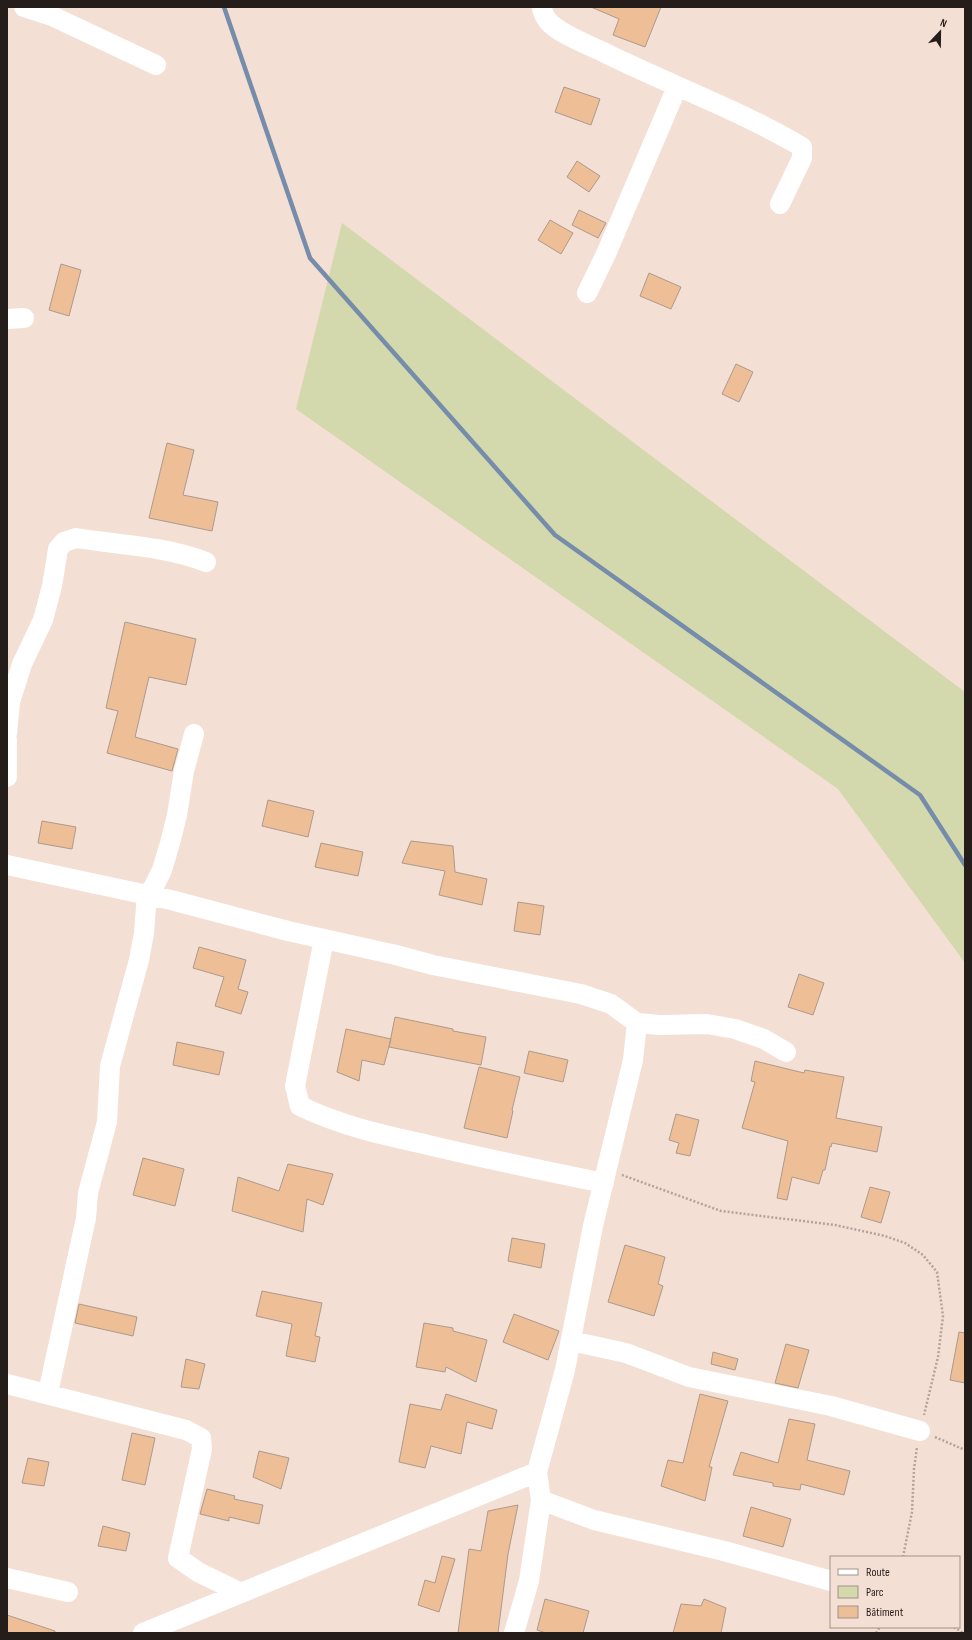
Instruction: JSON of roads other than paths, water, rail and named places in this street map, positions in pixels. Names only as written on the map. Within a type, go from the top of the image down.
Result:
[{"type":"street","points":[[24,7],[52,16],[156,65]]},
{"type":"street","points":[[542,7],[548,21],[566,34],[640,71],[784,136],[802,147],[802,158],[780,204]]},
{"type":"street","points":[[587,293],[606,254],[677,87]]},
{"type":"street","points":[[7,733],[11,687],[43,620],[52,586],[58,549],[64,542],[76,538],[158,549],[194,557],[206,562]]},
{"type":"street","points":[[48,1393],[86,1218],[88,1193],[106,1122],[110,1066],[139,960],[146,913],[147,894],[153,888],[162,870],[177,815],[184,772],[194,734]]},
{"type":"street","points":[[7,739],[7,777]]},
{"type":"street","points":[[7,865],[147,894],[288,931],[434,965],[581,994],[611,1004],[637,1023],[660,1025],[707,1024],[735,1029],[764,1040],[786,1052]]},
{"type":"street","points":[[324,939],[295,1086],[300,1106],[322,1117],[357,1129],[500,1162],[606,1176]]},
{"type":"street","points":[[514,1633],[528,1581],[540,1500],[537,1472],[566,1370],[593,1226],[633,1060],[637,1023]]},
{"type":"street","points":[[571,1341],[626,1353],[689,1377],[831,1406],[920,1431]]},
{"type":"street","points":[[7,1384],[48,1393],[186,1430],[201,1438],[202,1449],[178,1558],[198,1572],[241,1593]]},
{"type":"street","points":[[143,1633],[537,1472]]},
{"type":"street","points":[[540,1500],[594,1520],[724,1551],[830,1581]]},
{"type":"street","points":[[7,1578],[68,1592]]},
{"type":"waterway","points":[[224,7],[310,258],[555,535],[920,795],[965,865]]}]
